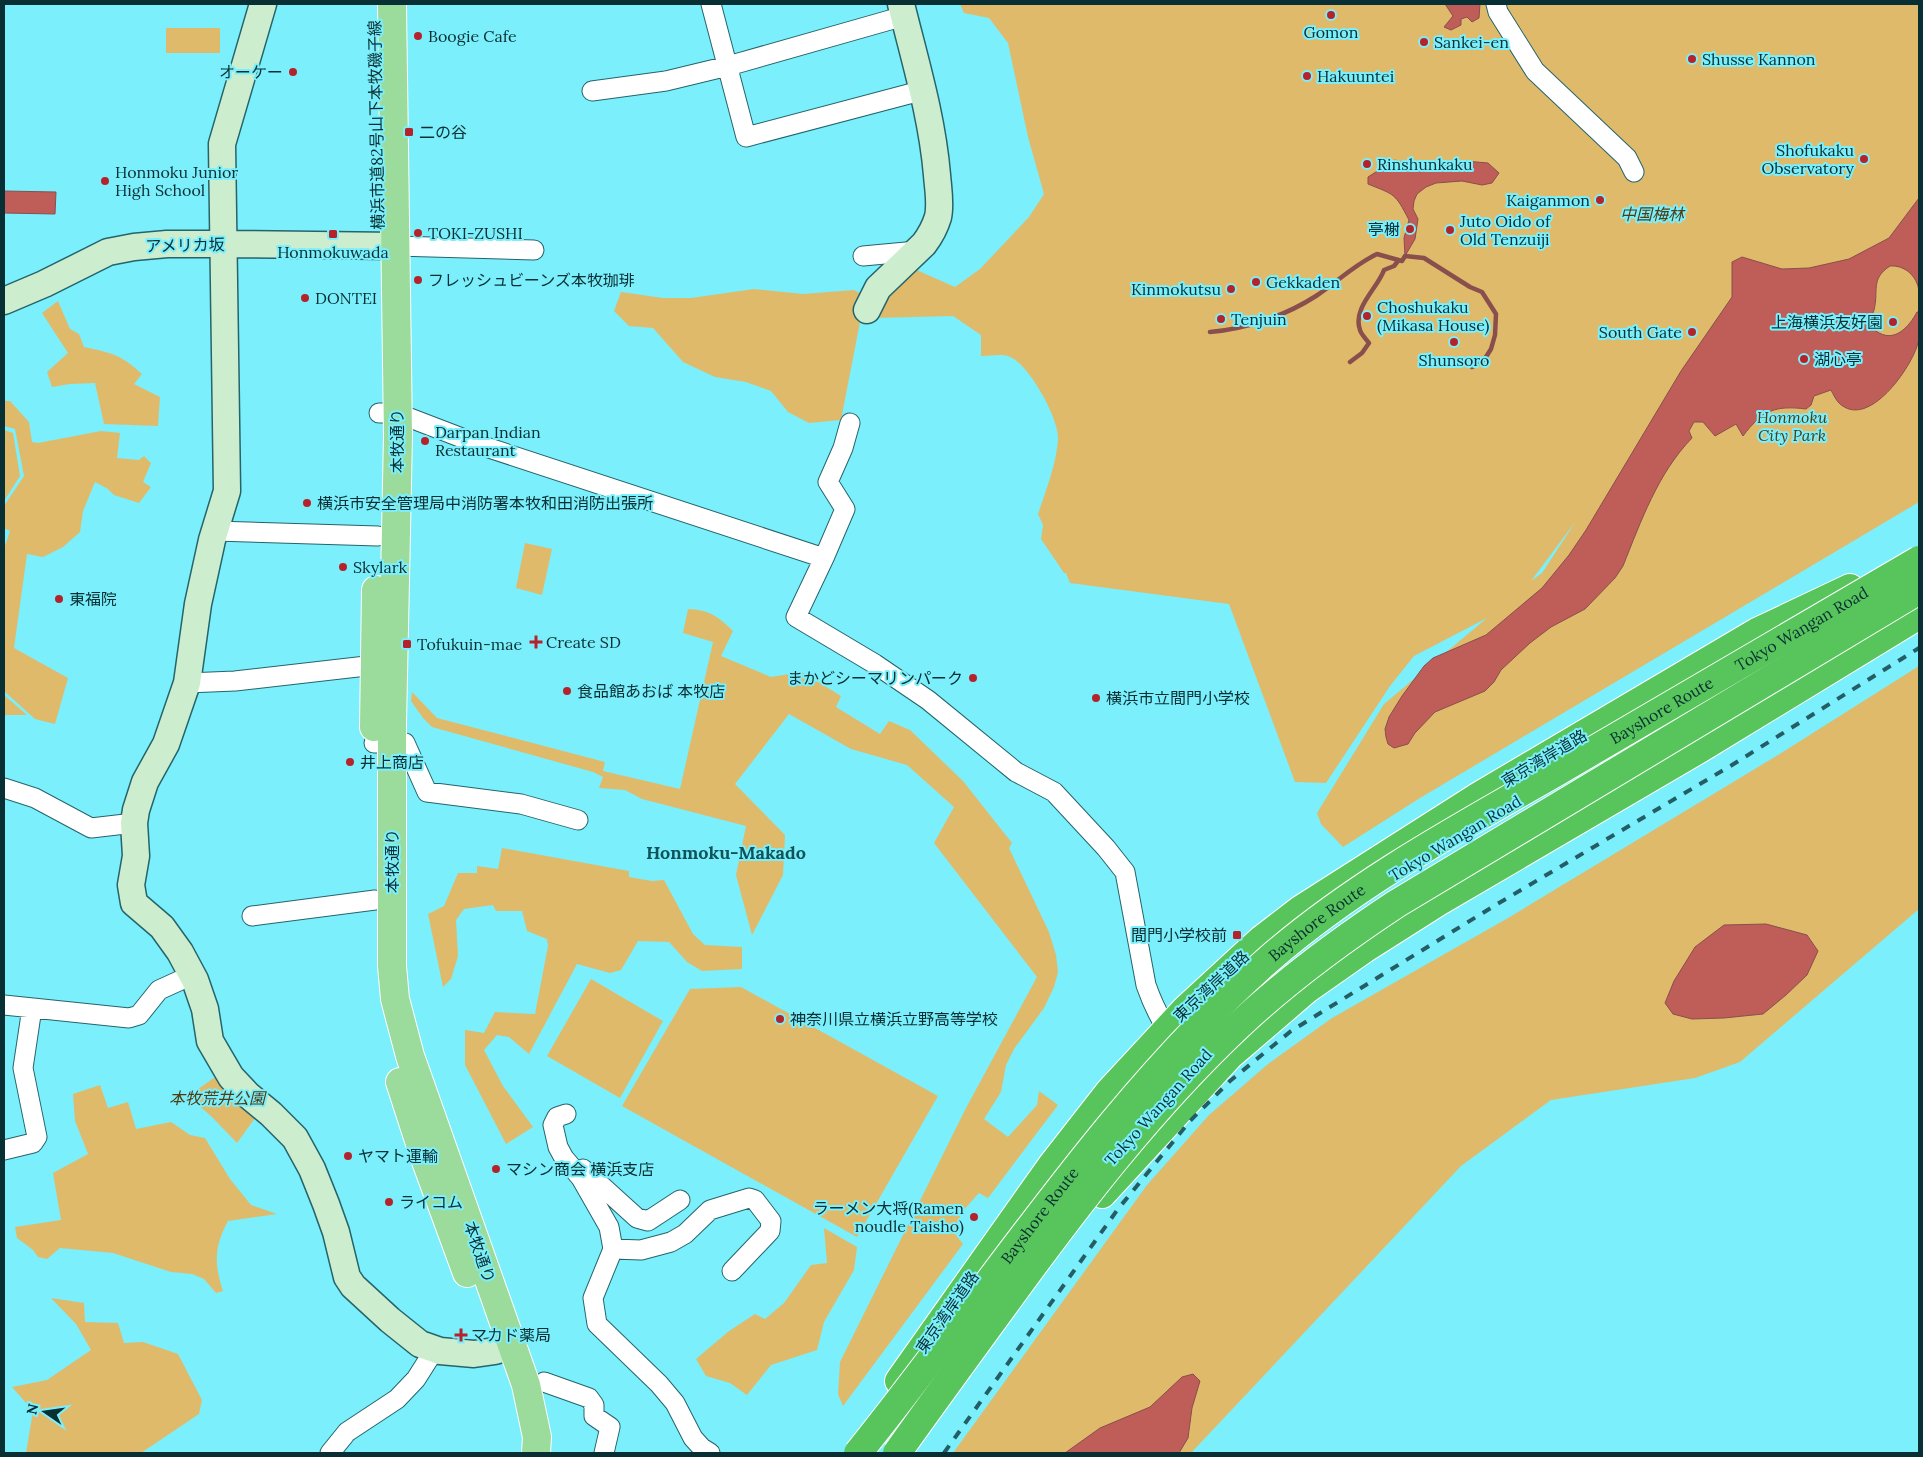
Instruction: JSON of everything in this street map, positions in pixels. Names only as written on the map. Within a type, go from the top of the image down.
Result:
[{"type":"highway","name":"東京湾岸道路","points":[[848,1453],[1052,1165],[1109,1092],[1166,1029],[1261,940],[1300,910],[1479,796],[1757,632],[1915,559]]},
{"type":"highway","name":"Tokyo Wangan Road","points":[[866,1453],[1046,1212],[1168,1064],[1339,911],[1429,851],[1493,815],[1826,611],[1915,559]]},
{"type":"highway","name":"Bayshore Route","points":[[858,1453],[893,1410],[1034,1221],[1147,1081],[1196,1028],[1272,957],[1316,922],[1426,847],[1915,559]]},
{"type":"highway","name":"Bayshore Route","points":[[897,1453],[1069,1216],[1115,1160],[1190,1074],[1238,1026],[1279,989],[1346,938],[1404,899],[1919,590]]},
{"type":"highway","name":"Tokyo Wangan Road","points":[[892,1453],[1081,1195],[1187,1072],[1272,988],[1342,935],[1434,877],[1742,692],[1919,614]]},
{"type":"highway","name":"Tokyo Wangan Road","points":[[884,1453],[962,1353],[1206,1080],[1229,1056],[1293,1000],[1364,949],[1438,902],[1701,748],[1919,614]]},
{"type":"main road","name":"横浜市道82号山下本牧磯子線","points":[[374,4],[387,246]]},
{"type":"main road","name":"横浜市道82号山下本牧磯子線","points":[[387,246],[392,4]]},
{"type":"main road","name":"本牧通り","points":[[387,246],[392,667],[383,743],[375,900],[374,972],[378,1006],[387,1043],[423,1153],[504,1348],[528,1392],[537,1437],[536,1453]]},
{"type":"main road","name":"本牧通り","points":[[388,413],[378,536],[392,667]]},
{"type":"main road","name":"本牧通り","points":[[383,743],[395,999],[410,1056],[504,1348],[520,1453]]},
{"type":"street","points":[[263,4],[222,144],[227,491],[215,531],[198,604],[187,682],[166,744],[145,782],[134,823],[136,856],[131,884],[134,903],[162,927],[180,952],[192,975],[205,1009],[210,1040],[231,1077],[248,1095],[272,1114],[295,1138],[312,1169],[336,1232],[348,1277],[353,1286],[420,1344],[435,1349],[474,1354],[504,1348]]},
{"type":"street","points":[[711,4],[746,137],[924,90]]},
{"type":"street","points":[[1496,4],[1498,12],[1535,71],[1627,158],[1634,172]]},
{"type":"street","points":[[592,91],[666,81],[728,66],[903,10],[924,90],[931,130],[939,203],[938,216],[930,236],[878,288],[867,310]]},
{"type":"street","name":"アメリカ坂","points":[[4,301],[44,284],[108,252],[134,247],[161,244],[387,246]]},
{"type":"street","points":[[387,246],[534,250]]},
{"type":"street","points":[[863,256],[917,251]]},
{"type":"street","points":[[388,413],[824,558]]},
{"type":"street","points":[[850,423],[843,448],[828,482],[845,509],[796,617],[883,669],[928,700],[1016,772],[1054,792],[1106,848],[1126,872],[1146,985],[1152,1002],[1166,1029],[1206,1080]]},
{"type":"street","points":[[215,531],[378,536]]},
{"type":"street","points":[[187,682],[235,682],[392,667]]},
{"type":"street","points":[[383,743],[405,744],[427,792],[521,804],[578,820]]},
{"type":"street","points":[[4,788],[35,798],[91,828],[134,823]]},
{"type":"street","points":[[252,916],[375,900]]},
{"type":"street","points":[[4,1005],[129,1018],[139,1015],[158,990],[192,975]]},
{"type":"street","points":[[4,1150],[33,1143],[37,1137],[23,1068],[32,1008]]},
{"type":"street","points":[[566,1114],[558,1117],[554,1125],[558,1147],[564,1158],[581,1178],[609,1227],[613,1249],[593,1298],[597,1324],[659,1384],[674,1404],[693,1438],[702,1448],[710,1453]]},
{"type":"street","points":[[558,1147],[643,1221],[648,1221],[680,1200]]},
{"type":"street","points":[[613,1249],[641,1250],[671,1242],[685,1234],[710,1210],[749,1198],[755,1200],[771,1221],[770,1231],[732,1272]]},
{"type":"street","points":[[330,1453],[347,1432],[397,1399],[416,1379],[435,1349]]},
{"type":"street","points":[[544,1382],[589,1398],[594,1405],[594,1416],[610,1427],[604,1453]]},
{"type":"green space","points":[[960,4],[1919,4],[1919,502],[1420,798],[1343,847],[1321,824],[1317,813],[1384,704],[1487,618],[1414,656],[1390,686],[1326,783],[1295,782],[1229,604],[1070,583],[1066,573],[1064,573],[1041,539],[1043,525],[1038,514],[1053,468],[1058,440],[1054,419],[1048,406],[1025,369],[1008,356],[981,356],[981,335],[953,316],[874,318],[882,299],[912,268],[955,287],[980,269],[1029,217],[1044,194],[1028,137],[1008,43],[989,18],[964,13]],"holes":[[[1576,521],[1542,573],[1531,581]]]},
{"type":"green space","points":[[166,28],[220,28],[220,53],[166,53]]},
{"type":"green space","points":[[754,289],[803,294],[854,290],[865,296],[841,420],[809,423],[788,412],[771,391],[746,382],[715,377],[683,362],[653,328],[629,326],[614,311],[621,292],[663,298],[691,298]]},
{"type":"green space","points":[[58,301],[70,329],[79,334],[84,347],[115,355],[128,362],[142,374],[134,384],[160,397],[158,426],[104,424],[95,383],[52,387],[47,372],[68,353],[42,313]]},
{"type":"green space","points":[[4,401],[10,401],[29,422],[32,442],[38,443],[101,431],[120,433],[117,458],[139,460],[144,456],[151,463],[143,482],[151,487],[139,503],[114,495],[108,489],[95,482],[83,511],[80,532],[63,547],[43,557],[27,554],[14,648],[68,678],[55,724],[35,719],[4,691],[4,549],[10,531],[4,528],[4,506],[24,476],[15,429],[4,426]]},
{"type":"green space","points":[[4,430],[13,433],[20,476],[4,501]]},
{"type":"green space","points":[[525,543],[552,549],[542,595],[516,588]]},
{"type":"green space","points":[[688,609],[713,615],[723,621],[733,631],[721,656],[771,677],[802,672],[841,696],[836,707],[880,734],[889,721],[910,730],[963,781],[1012,843],[1009,848],[1049,932],[1056,955],[1058,972],[1054,987],[1044,1008],[1014,1049],[1006,1065],[1001,1092],[984,1119],[1008,1137],[1037,1105],[1039,1091],[1058,1105],[988,1198],[979,1193],[961,1213],[955,1234],[963,1244],[843,1406],[838,1394],[840,1362],[966,1108],[1037,977],[934,843],[954,807],[907,765],[851,749],[789,714],[735,784],[785,835],[783,875],[752,935],[736,875],[746,826],[642,799],[625,790],[599,788],[603,777],[593,772],[432,727],[411,701],[412,692],[437,718],[605,762],[603,771],[680,789],[713,642],[683,633]]},
{"type":"green space","points":[[1919,666],[1919,909],[1740,1062],[1695,1078],[1551,1100],[1461,1166],[1191,1453],[953,1453],[1147,1185],[1209,1115],[1268,1064],[1332,1018],[1508,918],[1778,755]]},
{"type":"green space","points":[[4,695],[27,715],[4,715]]},
{"type":"green space","points":[[502,848],[629,871],[629,877],[652,881],[664,880],[693,934],[705,945],[742,947],[742,969],[702,971],[687,962],[669,942],[638,941],[621,970],[610,973],[577,964],[529,1054],[509,1037],[497,1035],[484,1050],[503,1086],[533,1127],[506,1144],[465,1065],[465,1030],[484,1033],[495,1012],[535,1014],[548,946],[547,939],[527,931],[522,911],[496,911],[493,905],[464,909],[456,920],[458,956],[451,979],[443,987],[428,914],[444,906],[458,873],[477,873],[477,866],[498,869]]},
{"type":"green space","points":[[591,979],[663,1021],[620,1098],[547,1056]]},
{"type":"green space","points":[[741,987],[938,1096],[857,1237],[622,1106],[690,989]]},
{"type":"green space","name":"本牧荒井公園","points":[[221,1073],[258,1114],[237,1143],[188,1096]]},
{"type":"green space","points":[[100,1085],[108,1108],[128,1102],[136,1129],[171,1122],[190,1135],[205,1138],[230,1179],[251,1205],[277,1214],[228,1221],[220,1239],[217,1256],[218,1272],[223,1291],[216,1293],[204,1279],[192,1274],[171,1272],[113,1253],[60,1248],[47,1259],[38,1257],[33,1250],[17,1238],[15,1227],[61,1220],[53,1173],[88,1154],[75,1121],[73,1094]]},
{"type":"green space","points":[[824,1228],[857,1247],[854,1270],[824,1322],[817,1350],[771,1365],[747,1395],[730,1383],[706,1376],[696,1359],[729,1331],[755,1314],[765,1319],[784,1303],[811,1265],[827,1263]]},
{"type":"green space","points":[[51,1298],[84,1303],[85,1322],[118,1323],[124,1343],[143,1342],[178,1354],[202,1400],[199,1414],[141,1453],[26,1453],[33,1411],[12,1387],[47,1380],[91,1350],[76,1324]]},
{"type":"shaded area","points":[[1445,4],[1480,4],[1479,18],[1472,22],[1467,17],[1461,19],[1461,25],[1451,30],[1444,27],[1453,16]]},
{"type":"shaded area","points":[[1395,160],[1414,167],[1430,169],[1465,161],[1488,163],[1499,173],[1492,183],[1482,185],[1462,181],[1436,183],[1426,187],[1417,194],[1413,209],[1418,219],[1415,239],[1405,256],[1404,238],[1409,220],[1393,196],[1384,190],[1368,184],[1368,177]]},
{"type":"shaded area","points":[[4,191],[56,192],[55,214],[4,213]]},
{"type":"shaded area","points":[[1919,198],[1919,291],[1916,281],[1909,272],[1901,267],[1890,266],[1877,281],[1874,310],[1867,323],[1871,328],[1883,335],[1895,335],[1905,328],[1917,312],[1919,312],[1919,336],[1914,354],[1898,380],[1887,393],[1875,403],[1863,409],[1850,409],[1839,403],[1831,390],[1814,396],[1811,405],[1806,409],[1777,409],[1763,415],[1743,436],[1736,424],[1715,436],[1703,422],[1694,422],[1689,431],[1692,438],[1669,466],[1660,482],[1623,566],[1615,578],[1585,609],[1551,627],[1530,643],[1501,670],[1494,682],[1485,691],[1435,712],[1415,733],[1408,744],[1394,748],[1388,744],[1385,729],[1389,717],[1424,666],[1433,658],[1486,635],[1542,588],[1569,555],[1586,530],[1681,371],[1732,297],[1732,262],[1742,257],[1782,269],[1809,268],[1849,259],[1889,238]]},
{"type":"shaded area","points":[[1766,924],[1807,935],[1818,951],[1807,975],[1763,1014],[1692,1019],[1673,1014],[1665,1003],[1674,981],[1695,947],[1724,925]]},
{"type":"shaded area","points":[[1193,1374],[1200,1381],[1192,1408],[1188,1438],[1179,1453],[1065,1453],[1100,1428],[1150,1407],[1182,1377]]},
{"type":"waterway","points":[[1210,332],[1251,325],[1291,310],[1316,296],[1353,268],[1377,254],[1402,261],[1405,256],[1424,258],[1470,287],[1482,292],[1496,314],[1495,335],[1491,349],[1484,360],[1472,367]]},
{"type":"waterway","points":[[1350,362],[1362,353],[1369,343],[1362,335],[1358,322],[1362,306],[1384,270],[1394,266],[1398,261]]},
{"type":"railway","points":[[944,1453],[1118,1209],[1190,1121],[1230,1081],[1291,1031],[1494,906],[1732,765],[1919,648]]},
{"type":"place","name":"Gomon","points":[[1331,15]]},
{"type":"place","name":"Boogie Cafe","points":[[418,36]]},
{"type":"place","name":"Sankei-en","points":[[1424,42]]},
{"type":"place","name":"Shusse Kannon","points":[[1692,59]]},
{"type":"place","name":"オーケー","points":[[293,72]]},
{"type":"place","name":"Hakuuntei","points":[[1307,76]]},
{"type":"place","name":"二の谷","points":[[409,132]]},
{"type":"place","name":"Shofukaku Observatory","points":[[1864,159]]},
{"type":"place","name":"Rinshunkaku","points":[[1367,164]]},
{"type":"place","name":"Honmoku Junior High School","points":[[105,181]]},
{"type":"place","name":"Kaiganmon","points":[[1600,200]]},
{"type":"place","name":"亭榭","points":[[1410,229]]},
{"type":"place","name":"Juto Oido of Old Tenzuiji","points":[[1450,230]]},
{"type":"place","name":"TOKI-ZUSHI","points":[[418,233]]},
{"type":"place","name":"Honmokuwada","points":[[333,234]]},
{"type":"place","name":"フレッシュビーンズ本牧珈琲","points":[[418,280]]},
{"type":"place","name":"Gekkaden","points":[[1256,282]]},
{"type":"place","name":"Kinmokutsu","points":[[1231,289]]},
{"type":"place","name":"DONTEI","points":[[305,298]]},
{"type":"place","name":"Choshukaku (Mikasa House)","points":[[1367,316]]},
{"type":"place","name":"Tenjuin","points":[[1221,319]]},
{"type":"place","name":"上海横浜友好園","points":[[1893,322]]},
{"type":"place","name":"South Gate","points":[[1692,332]]},
{"type":"place","name":"Shunsoro","points":[[1454,342]]},
{"type":"place","name":"湖心亭","points":[[1804,359]]},
{"type":"place","name":"Darpan Indian Restaurant","points":[[425,441]]},
{"type":"place","name":"横浜市安全管理局中消防署本牧和田消防出張所","points":[[307,503]]},
{"type":"place","name":"Skylark","points":[[343,567]]},
{"type":"place","name":"東福院","points":[[59,599]]},
{"type":"place","name":"Create SD","points":[[536,642]]},
{"type":"place","name":"Tofukuin-mae","points":[[407,644]]},
{"type":"place","name":"まかどシーマリンパーク","points":[[973,678]]},
{"type":"place","name":"食品館あおば 本牧店","points":[[567,691]]},
{"type":"place","name":"横浜市立間門小学校","points":[[1096,698]]},
{"type":"place","name":"井上商店","points":[[350,762]]},
{"type":"place","name":"間門小学校前","points":[[1237,935]]},
{"type":"place","name":"神奈川県立横浜立野高等学校","points":[[780,1019]]},
{"type":"place","name":"ヤマト運輸","points":[[348,1156]]},
{"type":"place","name":"マシン商会 横浜支店","points":[[496,1169]]},
{"type":"place","name":"ライコム","points":[[389,1202]]},
{"type":"place","name":"ラーメン大将(Ramen noudle Taisho)","points":[[974,1217]]},
{"type":"place","name":"マカド薬局","points":[[461,1335]]},
{"type":"district","name":"Honmoku-Makado","points":[[726,853]]},
{"type":"park label","name":"中国梅林","points":[[1652,214]]},
{"type":"park label","name":"Honmoku City Park","points":[[1792,426]]}]
